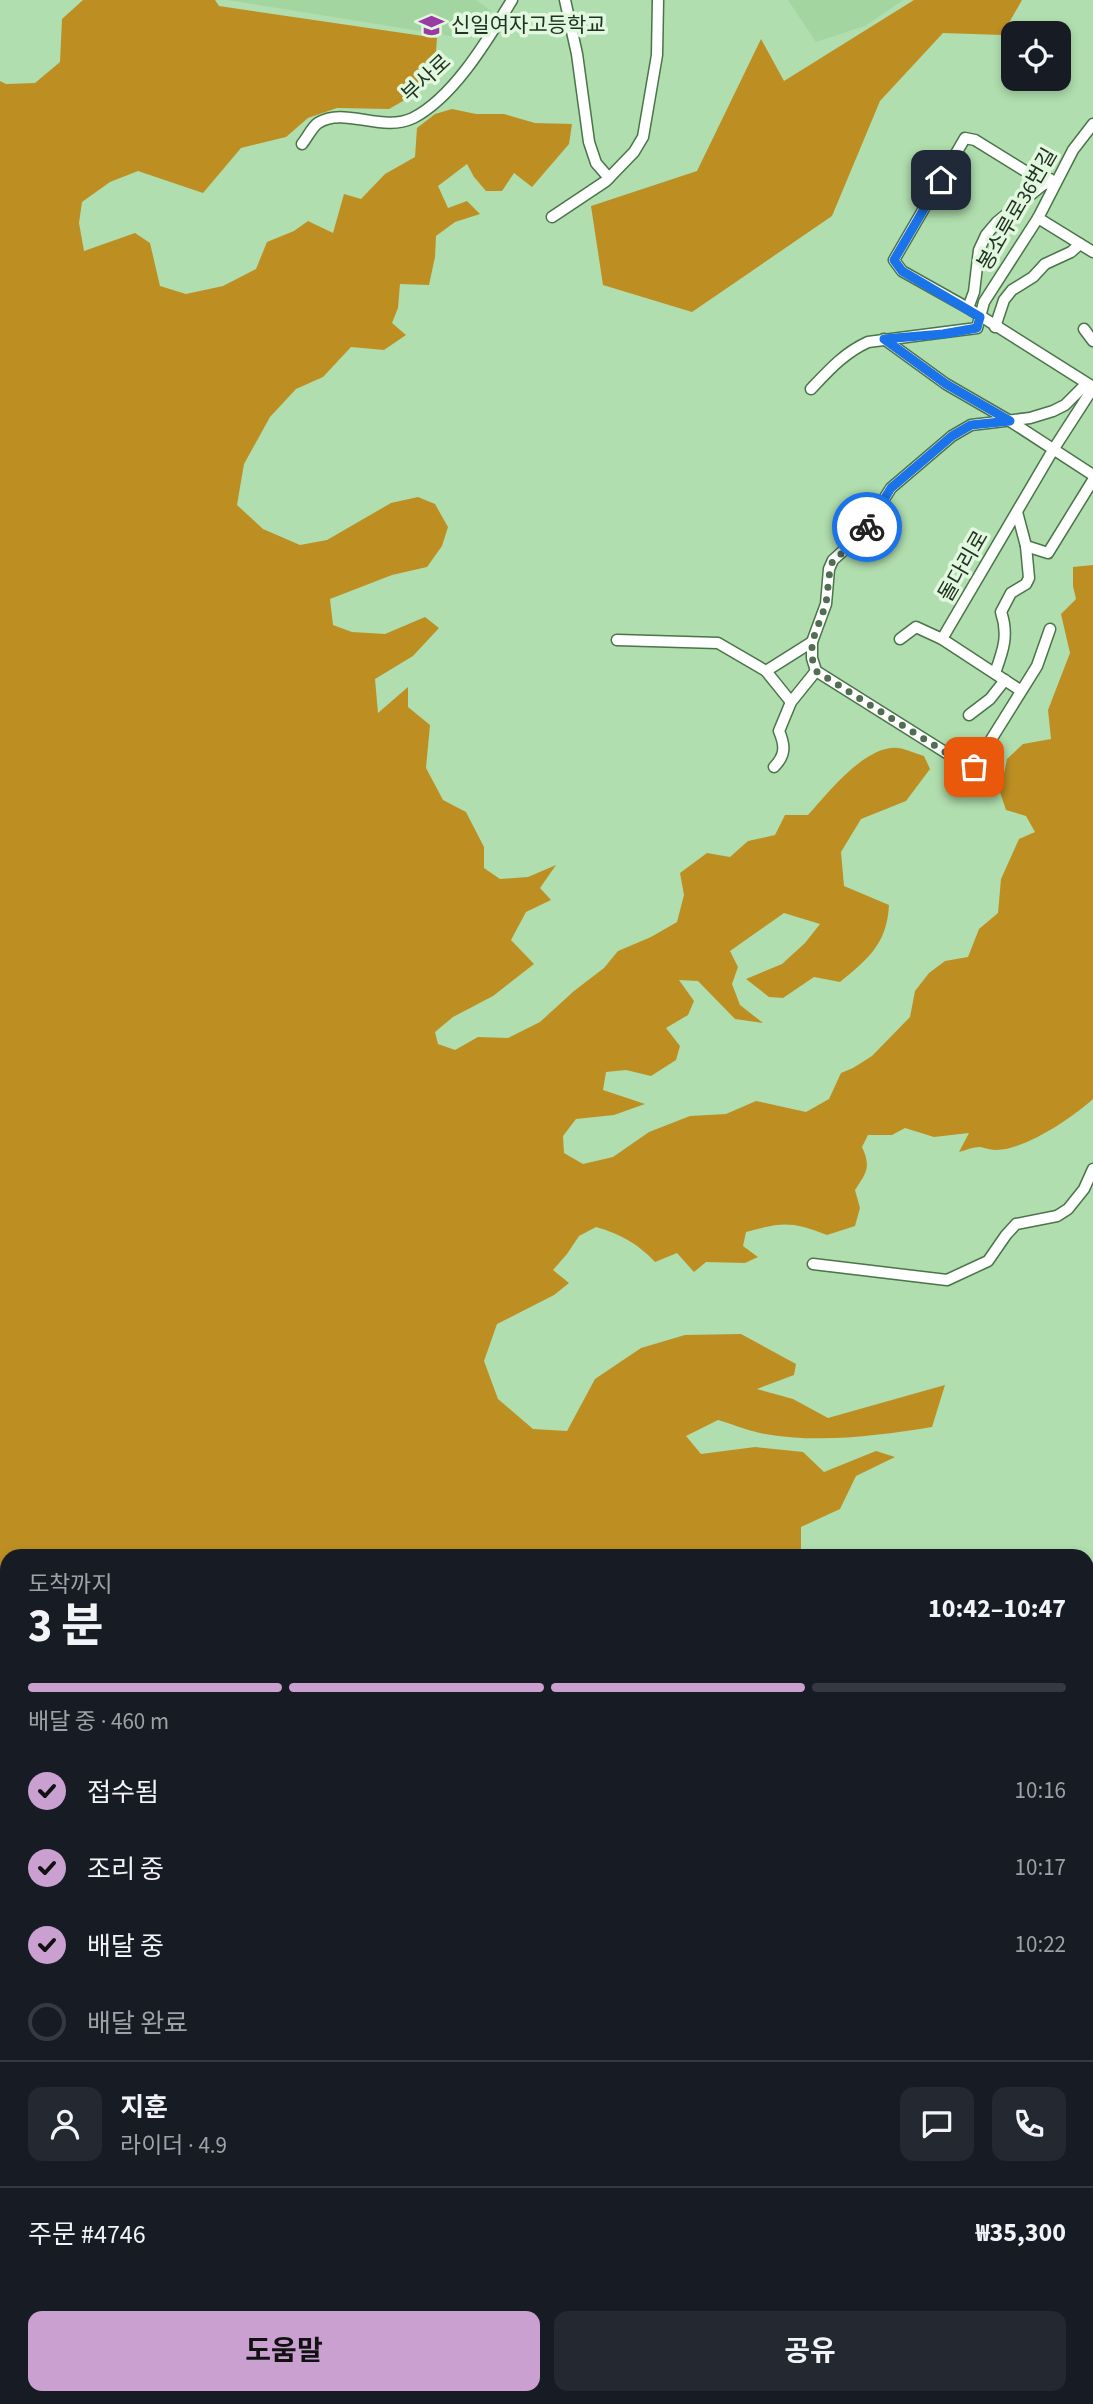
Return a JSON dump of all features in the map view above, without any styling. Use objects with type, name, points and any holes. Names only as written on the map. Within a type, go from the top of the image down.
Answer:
[{"type":"street","name":"부사로","points":[[302,144],[318,123],[338,116],[387,124],[411,119],[433,104],[461,75],[512,0]]},
{"type":"street","points":[[565,0],[577,54],[589,142],[596,163],[609,178]]},
{"type":"street","points":[[552,217],[578,202],[609,178],[634,152],[643,137],[657,55],[658,0]]},
{"type":"street","name":"봉소루로36번길","points":[[980,317],[984,302],[1038,218],[1065,165],[1093,124]]},
{"type":"street","name":"봉소루로36번길","points":[[965,138],[975,140],[1046,184],[997,222],[986,235],[978,250],[976,279],[968,308],[902,271],[894,260],[965,138]]},
{"type":"street","points":[[1046,184],[1065,165]]},
{"type":"street","points":[[1038,218],[1093,252]]},
{"type":"street","points":[[995,327],[1004,300],[1012,290],[1033,277],[1045,264],[1071,252],[1080,244]]},
{"type":"street","points":[[968,308],[1092,388]]},
{"type":"street","points":[[811,389],[834,364],[853,349],[868,342],[977,328],[980,317]]},
{"type":"street","points":[[1083,329],[1093,341]]},
{"type":"street","points":[[884,339],[946,384],[1010,421],[1093,477],[1048,553],[1026,546]]},
{"type":"street","points":[[1050,629],[1037,666],[974,767],[964,764],[816,671],[812,658],[812,642],[826,604],[833,560],[854,544],[891,488],[952,436],[971,425],[1030,418],[1053,411],[1065,405],[1082,388],[1092,388]]},
{"type":"street","name":"돌다리로","points":[[942,639],[1092,388]]},
{"type":"street","name":"돌다리로","points":[[969,715],[990,699],[1000,676],[1005,639],[1006,627],[1001,612],[1011,593],[1026,584],[1029,578],[1026,546],[1017,512]]},
{"type":"street","points":[[900,639],[916,627],[942,639],[1020,690]]},
{"type":"street","points":[[617,640],[718,643],[766,671],[792,702]]},
{"type":"street","points":[[766,671],[812,642]]},
{"type":"street","points":[[774,767],[781,760],[785,745],[774,733],[792,702],[816,671]]},
{"type":"street","points":[[813,1265],[947,1280],[988,1261],[1016,1224],[1058,1216],[1068,1209],[1084,1189],[1093,1169]]},
{"type":"shaded area","points":[[83,0],[215,0],[219,6],[437,38],[435,66],[427,82],[410,97],[389,109],[337,108],[308,118],[286,137],[241,148],[203,193],[138,171],[110,182],[82,202],[79,223],[84,251],[135,233],[150,243],[160,286],[186,294],[223,286],[256,269],[267,242],[294,231],[308,221],[333,233],[344,194],[361,199],[385,174],[415,157],[417,128],[435,114],[452,109],[476,114],[504,114],[535,123],[572,124],[569,144],[532,187],[514,173],[502,191],[486,191],[467,164],[438,186],[448,208],[467,201],[480,214],[455,222],[436,236],[429,285],[400,284],[398,308],[392,323],[406,335],[384,350],[351,347],[323,377],[296,389],[270,417],[244,464],[237,505],[263,529],[300,545],[327,540],[391,503],[418,497],[435,504],[448,527],[442,546],[427,567],[392,575],[330,599],[333,625],[352,632],[385,634],[425,617],[439,628],[413,656],[375,679],[378,713],[408,687],[408,707],[430,725],[426,768],[443,800],[466,812],[484,847],[484,868],[500,879],[528,877],[556,865],[540,888],[551,900],[526,912],[511,940],[534,964],[493,996],[453,1017],[435,1032],[438,1044],[455,1050],[478,1037],[508,1038],[540,1022],[604,968],[618,951],[677,922],[684,895],[680,873],[707,853],[730,857],[748,841],[775,835],[785,815],[808,815],[848,772],[873,754],[898,748],[924,756],[930,769],[906,801],[861,819],[841,852],[844,886],[889,905],[880,940],[867,958],[840,982],[814,977],[783,998],[769,997],[746,979],[782,964],[805,943],[820,924],[784,913],[730,951],[738,967],[732,984],[740,1005],[763,1023],[735,1019],[698,981],[679,980],[694,1001],[688,1015],[666,1028],[680,1046],[676,1060],[651,1076],[626,1070],[606,1072],[603,1090],[645,1104],[614,1115],[576,1119],[563,1136],[564,1153],[583,1164],[613,1157],[649,1132],[690,1116],[726,1114],[756,1101],[806,1112],[829,1099],[841,1073],[872,1056],[910,1017],[915,991],[929,973],[945,961],[968,957],[979,929],[998,913],[1001,879],[1019,839],[1035,832],[1026,816],[1006,810],[1000,792],[1007,759],[1023,744],[1051,739],[1048,710],[1070,653],[1061,614],[1076,599],[1073,567],[1093,565],[1093,1099],[1073,1115],[1035,1138],[997,1150],[977,1147],[959,1152],[969,1133],[934,1137],[905,1128],[892,1135],[868,1135],[862,1147],[866,1169],[855,1190],[860,1208],[855,1226],[827,1235],[787,1224],[746,1232],[743,1246],[758,1257],[745,1263],[706,1262],[694,1272],[677,1253],[655,1262],[628,1240],[596,1227],[579,1236],[553,1270],[569,1283],[554,1295],[497,1324],[484,1361],[498,1399],[533,1429],[567,1431],[595,1379],[641,1348],[685,1335],[741,1334],[796,1364],[794,1375],[757,1389],[793,1399],[828,1418],[945,1385],[932,1427],[868,1436],[803,1438],[760,1433],[718,1420],[686,1436],[701,1454],[755,1447],[803,1452],[824,1472],[876,1451],[895,1457],[856,1476],[840,1509],[801,1527],[801,1549],[0,1549],[0,81],[6,84],[35,83],[60,62],[62,19]]},
{"type":"shaded area","name":"신일여자고등학교","points":[[228,0],[476,0],[491,11],[470,39]]},
{"type":"shaded area","points":[[788,0],[903,0],[865,26],[816,42]]},
{"type":"shaded area","points":[[914,0],[1022,0],[1010,21],[1001,21],[1001,35],[943,33],[880,101],[832,216],[692,312],[603,285],[591,206],[697,171],[761,39],[784,81]]},
{"type":"way so far","points":[[867,527],[854,544],[833,560],[826,604],[812,642],[812,658],[816,671],[964,764],[974,767]]},
{"type":"place","name":"신일여자고등학교","points":[[431,25]]},
{"type":"route","points":[[867,527],[891,488],[952,436],[971,425],[1010,421],[946,384],[884,339],[977,328],[980,317],[902,271],[894,260],[941,180]]}]
